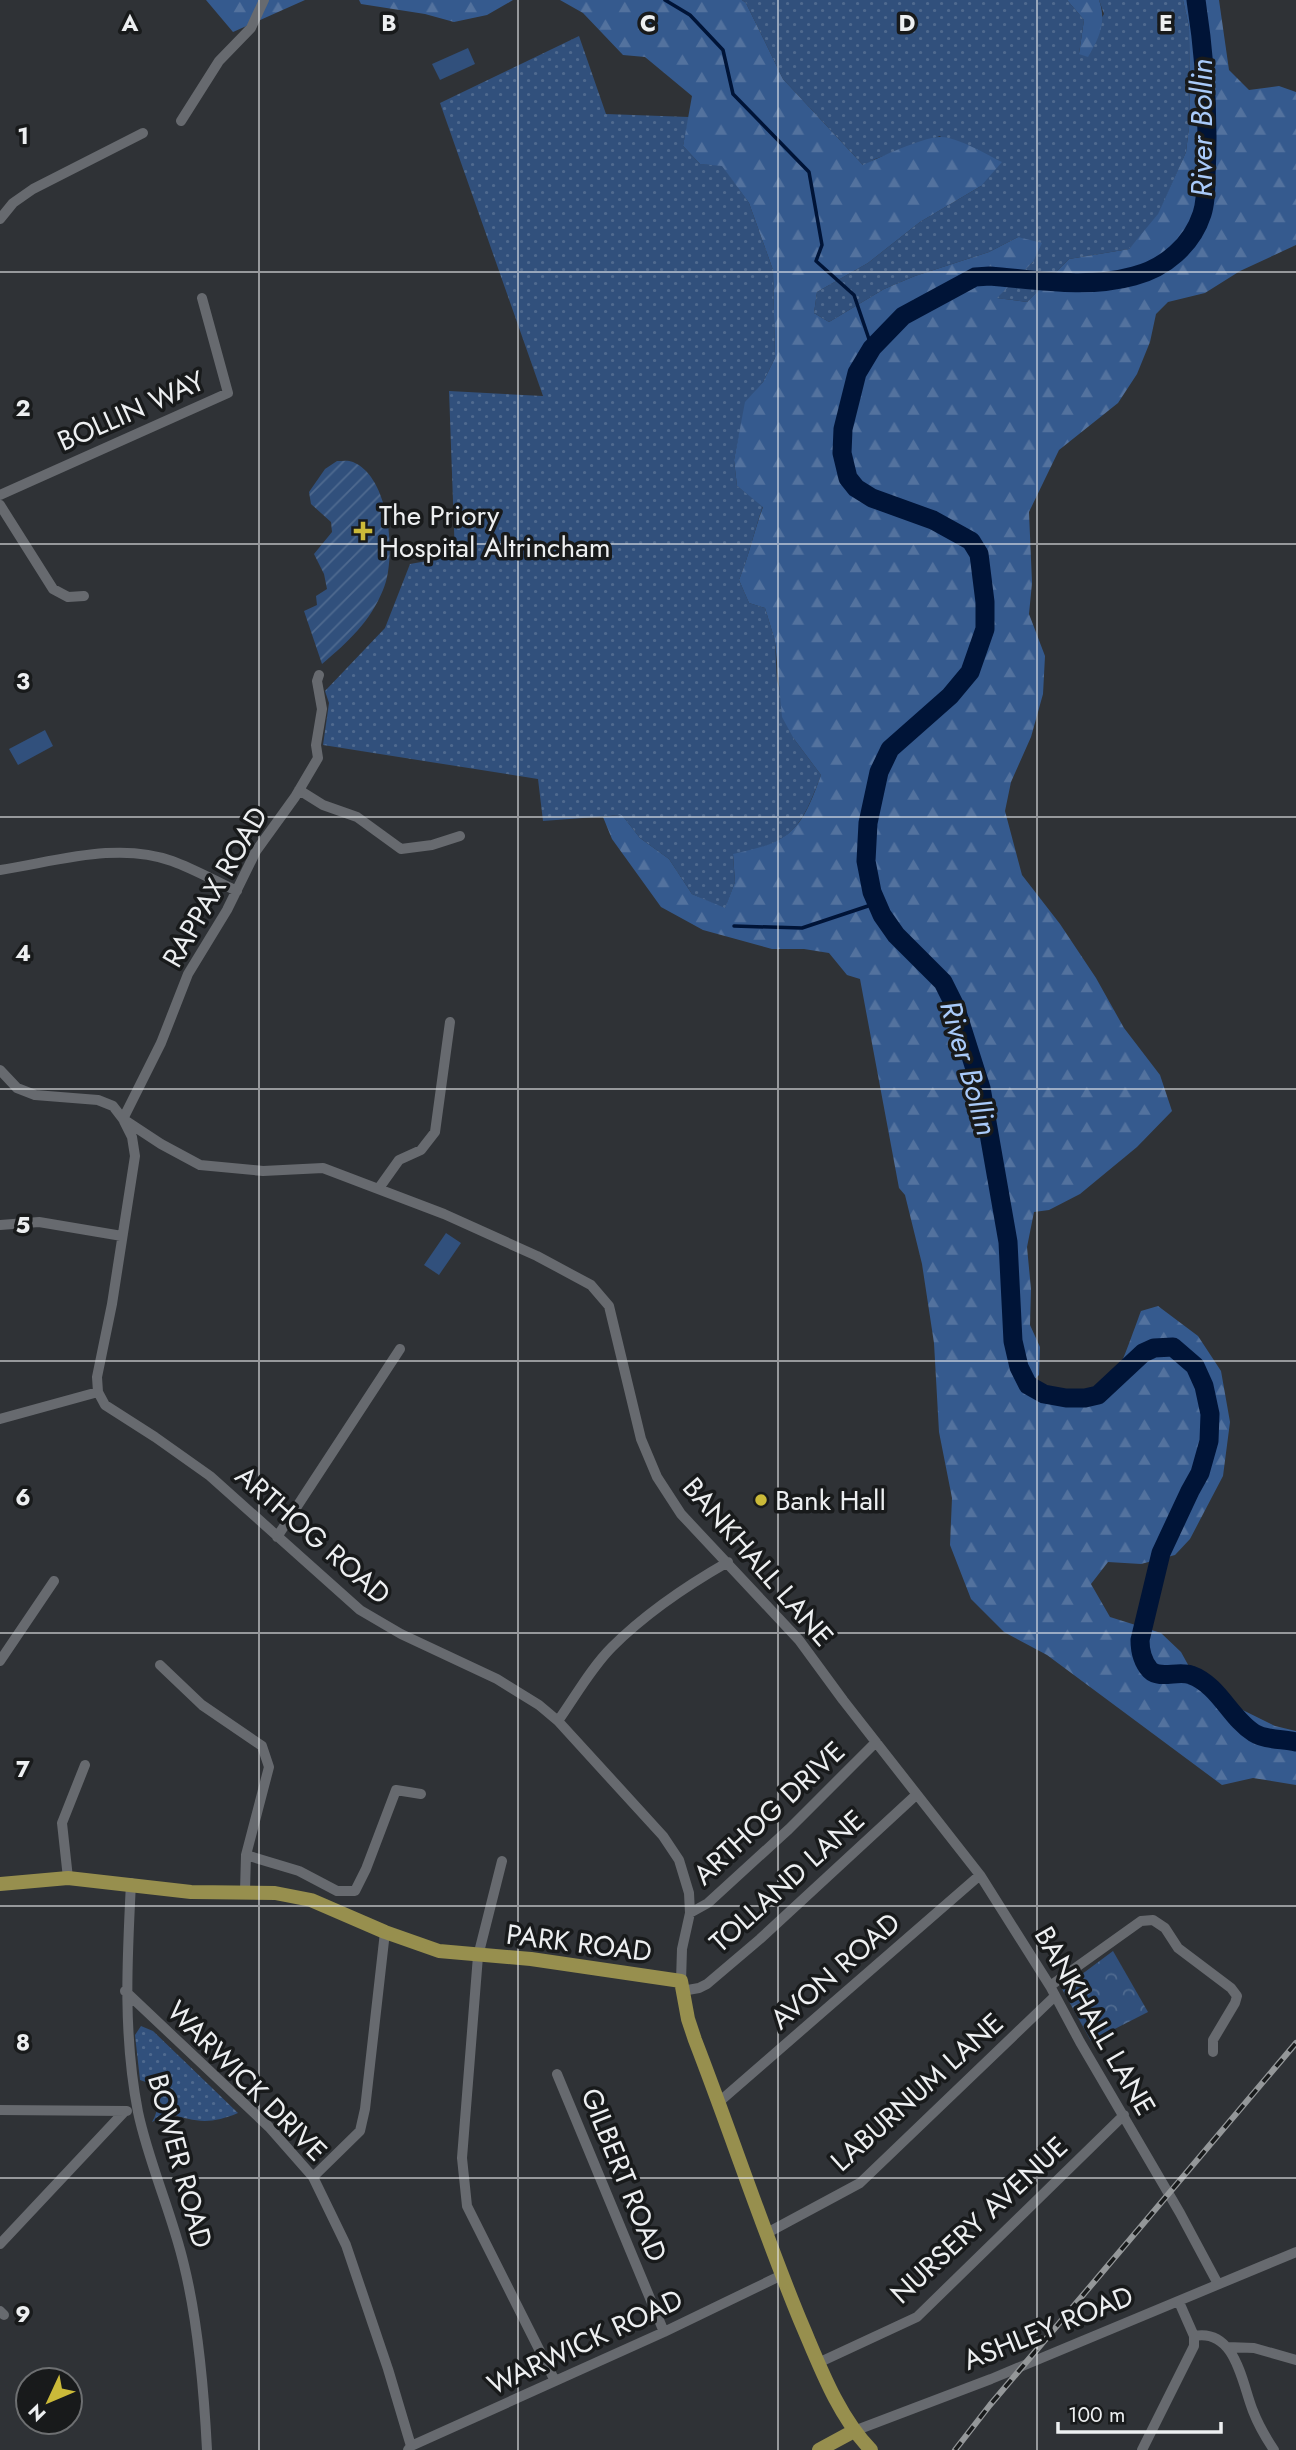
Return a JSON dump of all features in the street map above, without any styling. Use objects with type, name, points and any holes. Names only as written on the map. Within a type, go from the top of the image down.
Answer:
[{"type":"main road","name":"PARK ROAD","points":[[0,1884],[68,1878],[131,1883],[191,1892],[275,1893],[312,1900],[386,1932],[439,1951],[531,1959],[682,1986],[688,2019],[782,2275],[818,2363],[855,2431],[871,2450]]},
{"type":"main road","name":"ASHLEY ROAD","points":[[820,2450],[855,2431]]},
{"type":"street","points":[[181,121],[219,61],[251,28],[264,0]]},
{"type":"street","points":[[0,219],[13,203],[33,189],[143,132]]},
{"type":"street","name":"BOLLIN WAY","points":[[0,495],[228,393],[202,298]]},
{"type":"street","points":[[0,505],[46,580],[62,595],[84,596]]},
{"type":"street","name":"RAPPAX ROAD","points":[[123,1119],[161,1043],[188,974],[237,891],[256,851],[318,758],[316,744],[322,709],[317,681],[320,675]]},
{"type":"street","points":[[299,790],[323,805],[357,817],[401,849],[432,845],[460,836]]},
{"type":"street","points":[[0,870],[92,855],[141,853],[171,860],[237,891]]},
{"type":"street","points":[[379,1188],[399,1160],[421,1150],[435,1132],[450,1022]]},
{"type":"street","name":"BANKHALL LANE","points":[[0,1070],[17,1088],[35,1095],[98,1100],[113,1106],[123,1119],[200,1166],[263,1171],[323,1168],[481,1230],[591,1285],[609,1306],[641,1439],[657,1477],[681,1514],[799,1640],[980,1875],[1053,1991],[1180,2213],[1217,2284]]},
{"type":"street","points":[[0,1419],[98,1392],[97,1377],[135,1156],[132,1137],[123,1119]]},
{"type":"street","points":[[0,1225],[39,1222],[122,1236]]},
{"type":"street","points":[[277,1537],[400,1349]]},
{"type":"street","name":"ARTHOG ROAD","points":[[98,1392],[105,1405],[210,1476],[338,1592],[378,1622],[497,1679],[539,1705],[558,1721],[672,1848],[685,1874],[690,1913],[682,1950],[682,1986]]},
{"type":"street","points":[[558,1721],[610,1649],[655,1609],[728,1562]]},
{"type":"street","points":[[0,1661],[54,1581]]},
{"type":"street","points":[[160,1665],[202,1704],[262,1746],[269,1767],[246,1855],[245,1891]]},
{"type":"street","name":"ARTHOG DRIVE","points":[[690,1913],[708,1903],[789,1829],[877,1742]]},
{"type":"street","points":[[68,1878],[62,1823],[85,1765]]},
{"type":"street","points":[[246,1855],[299,1871],[337,1891],[355,1891],[396,1790],[421,1794]]},
{"type":"street","name":"TOLLAND LANE","points":[[682,1986],[699,1988],[707,1984],[760,1939],[916,1795]]},
{"type":"street","points":[[502,1861],[478,1956],[462,2158],[467,2206],[555,2381]]},
{"type":"street","name":"AVON ROAD","points":[[719,2102],[980,1875]]},
{"type":"street","name":"BOWER ROAD","points":[[131,1883],[125,1991],[127,2043],[138,2111],[150,2162],[184,2264],[195,2326],[207,2450]]},
{"type":"street","name":"LABURNUM LANE","points":[[766,2233],[860,2183],[1053,1991],[1141,1921],[1153,1920],[1165,1928],[1178,1948],[1231,1988],[1237,1996],[1236,2003],[1213,2040],[1213,2052]]},
{"type":"street","points":[[313,2177],[360,2131],[365,2109],[386,1932]]},
{"type":"street","name":"WARWICK DRIVE","points":[[125,1991],[270,2127],[313,2177],[346,2245],[388,2369],[410,2448]]},
{"type":"street","name":"GILBERT ROAD","points":[[557,2074],[664,2332]]},
{"type":"street","points":[[0,2110],[138,2111]]},
{"type":"street","points":[[0,2244],[125,2111]]},
{"type":"street","name":"NURSERY AVENUE","points":[[818,2363],[917,2317],[1124,2115]]},
{"type":"street","name":"ASHLEY ROAD","points":[[855,2431],[991,2379],[1296,2252]]},
{"type":"street","name":"WARWICK ROAD","points":[[410,2448],[782,2275]]},
{"type":"street","points":[[1142,2450],[1189,2359],[1194,2336],[1179,2302]]},
{"type":"street","points":[[1194,2336],[1215,2339],[1227,2347],[1243,2374],[1253,2411],[1274,2450]]},
{"type":"street","points":[[1227,2347],[1254,2348],[1296,2360]]},
{"type":"green space","points":[[206,0],[305,0],[233,32]]},
{"type":"green space","points":[[359,0],[513,0],[487,15],[454,22],[425,14],[361,4]]},
{"type":"green space","points":[[560,0],[742,0],[746,3],[783,79],[863,165],[934,137],[964,143],[1002,162],[981,186],[920,222],[868,263],[817,292],[814,313],[829,322],[884,289],[989,252],[1018,237],[1042,243],[1033,262],[997,298],[1027,302],[1069,259],[1129,249],[1158,214],[1186,152],[1190,119],[1189,27],[1183,0],[1219,0],[1229,70],[1249,90],[1279,86],[1296,92],[1296,245],[1240,271],[1205,293],[1168,302],[1156,314],[1150,342],[1137,374],[1118,403],[1059,450],[1029,512],[1032,583],[1029,614],[1045,656],[1043,694],[1031,737],[1011,782],[1005,811],[1022,875],[1060,924],[1096,978],[1124,1028],[1160,1075],[1172,1111],[1137,1147],[1080,1194],[1049,1210],[1034,1212],[1027,1247],[1031,1289],[1030,1325],[1040,1347],[1039,1375],[1028,1385],[1048,1393],[1071,1397],[1094,1395],[1103,1390],[1111,1383],[1119,1368],[1141,1311],[1158,1306],[1198,1336],[1221,1371],[1230,1422],[1223,1476],[1190,1539],[1175,1555],[1141,1564],[1108,1562],[1091,1584],[1110,1617],[1161,1633],[1181,1652],[1202,1690],[1275,1726],[1296,1731],[1296,1785],[1253,1778],[1222,1785],[1047,1655],[1004,1632],[971,1599],[950,1545],[952,1498],[939,1432],[934,1343],[922,1264],[905,1195],[899,1188],[860,979],[847,975],[829,953],[804,949],[772,949],[703,930],[661,907],[612,839],[603,817],[622,815],[640,838],[669,859],[692,894],[725,908],[735,882],[733,854],[768,844],[791,831],[807,809],[821,775],[794,739],[782,717],[775,641],[765,608],[749,603],[739,580],[763,507],[737,486],[734,460],[745,402],[763,382],[775,358],[773,270],[749,203],[722,166],[700,164],[683,146],[692,96],[645,57],[623,55],[583,13]]},
{"type":"green space","points":[[742,0],[1067,0],[1084,20],[1079,54],[1104,14],[1099,0],[1183,0],[1189,27],[1190,119],[1186,152],[1156,220],[1129,249],[1069,259],[1027,302],[996,298],[1033,262],[1018,237],[989,252],[884,289],[829,322],[814,313],[817,292],[868,263],[920,222],[981,186],[940,136],[875,159],[864,166],[783,79],[746,3]]},
{"type":"green space","points":[[1067,0],[1099,0],[1101,30],[1088,57],[1079,54],[1084,20]]},
{"type":"green space","points":[[579,36],[606,114],[689,117],[683,146],[700,164],[722,165],[749,203],[773,270],[775,358],[763,382],[746,402],[734,460],[737,486],[763,506],[739,580],[749,603],[765,608],[775,641],[777,681],[794,739],[821,775],[807,809],[791,831],[769,845],[733,855],[735,882],[725,909],[692,894],[669,859],[640,838],[622,815],[543,821],[538,779],[323,745],[329,703],[325,691],[385,628],[410,564],[455,556],[449,391],[543,396],[440,103]]},
{"type":"green space","points":[[468,48],[475,64],[440,80],[432,64]]},
{"type":"green space","points":[[337,461],[353,462],[365,470],[375,484],[387,520],[389,559],[383,590],[372,612],[349,639],[322,664],[304,611],[317,605],[316,596],[327,589],[324,574],[314,554],[332,532],[331,522],[311,504],[309,492],[325,469]]},
{"type":"green space","points":[[45,730],[53,746],[18,765],[9,749]]},
{"type":"green space","points":[[446,1233],[461,1243],[439,1275],[424,1265]]},
{"type":"green space","points":[[1113,1951],[1148,2012],[1091,2041],[1062,1989]]},
{"type":"green space","points":[[141,2026],[153,2031],[238,2113],[204,2121],[169,2113],[152,2122],[158,2103],[152,2087],[140,2080],[135,2035]]},
{"type":"waterway","points":[[665,0],[690,15],[723,50],[733,94],[809,172],[822,245],[816,261],[854,295],[872,348]]},
{"type":"waterway","name":"River Bollin","points":[[1196,0],[1206,88],[1207,132],[1204,205],[1192,236],[1167,261],[1134,276],[1080,283],[975,277],[903,316],[872,348],[857,373],[843,429],[842,453],[848,478],[856,488],[872,498],[933,520],[971,541],[979,554],[985,602],[985,629],[970,672],[950,696],[890,749],[879,772],[868,823],[866,861],[872,892],[882,915],[896,935],[943,982],[955,1006],[981,1088],[1008,1242],[1013,1341],[1019,1367],[1028,1385],[1044,1394],[1085,1398],[1098,1395],[1143,1353],[1154,1348],[1173,1347],[1195,1366],[1204,1386],[1210,1414],[1209,1441],[1200,1473],[1161,1553],[1140,1640],[1142,1656],[1147,1667],[1154,1673],[1186,1674],[1201,1680],[1254,1733],[1296,1742]]},
{"type":"waterway","points":[[734,926],[802,928],[877,903]]},
{"type":"railway","points":[[955,2450],[1296,2043]]},
{"type":"place","name":"The Priory Hospital Altrincham","points":[[363,531]]},
{"type":"place","name":"Bank Hall","points":[[761,1500]]}]
